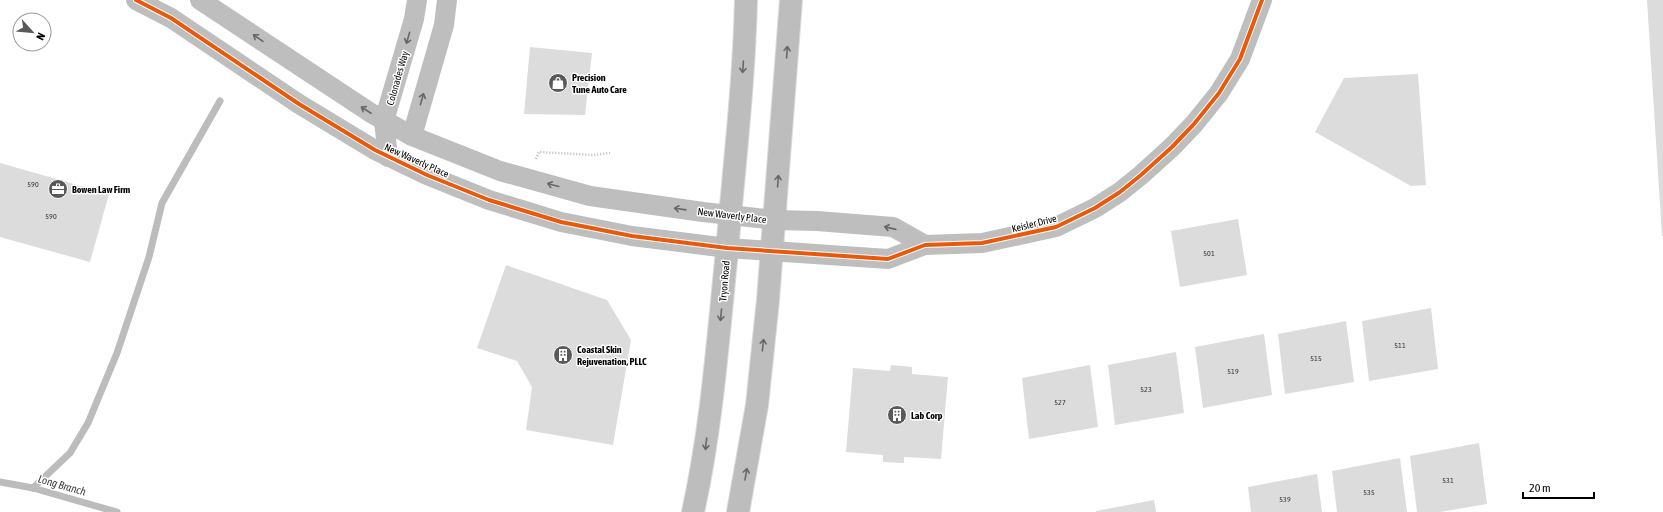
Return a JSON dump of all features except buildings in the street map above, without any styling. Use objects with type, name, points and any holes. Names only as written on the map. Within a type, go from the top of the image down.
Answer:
[{"type":"main road","name":"Tryon Road","points":[[693,512],[702,473],[717,356],[744,66],[746,0]]},
{"type":"main road","points":[[738,512],[757,405],[768,300],[791,0]]},
{"type":"street","name":"New Waverly Place","points":[[136,0],[171,18],[299,104],[388,157],[427,175],[489,200],[561,222],[632,236],[727,248]]},
{"type":"street","name":"New Waverly Place","points":[[200,0],[384,121],[412,136],[500,171],[590,196],[730,216],[775,220]]},
{"type":"street","name":"Colonades Way","points":[[388,157],[384,121],[414,19],[417,0]]},
{"type":"street","points":[[412,136],[444,25],[447,0]]},
{"type":"street","name":"Keisler Drive","points":[[727,248],[888,259],[925,245],[982,243],[1056,227],[1095,208],[1120,192],[1141,176],[1194,124],[1219,93],[1240,60],[1262,0]]},
{"type":"street","name":"New Waverly Place","points":[[388,157],[412,136]]},
{"type":"street","name":"Keisler Drive","points":[[775,220],[817,221],[892,228],[925,245]]},
{"type":"path","points":[[534,165],[539,152],[593,155],[610,153]]},
{"type":"waterway","points":[[33,488],[70,453],[88,423],[117,353],[149,257],[162,203],[220,101]]},
{"type":"waterway","name":"Long Branch","points":[[0,482],[33,488],[117,512]]},
{"type":"cycle path","points":[[136,0],[171,18],[299,104],[375,150],[427,175],[489,200],[561,222],[632,236],[727,248],[888,259],[925,245],[982,243],[1056,227],[1095,208],[1120,192],[1172,147],[1194,124],[1219,93],[1240,59],[1262,0]]},
{"type":"place","name":"Precision Tune Auto Care","points":[[558,83]]},
{"type":"place","name":"Bowen Law Firm","points":[[58,189]]},
{"type":"place","name":"Coastal Skin Rejuvenation, PLLC","points":[[563,355]]},
{"type":"place","name":"Lab Corp","points":[[897,415]]}]
